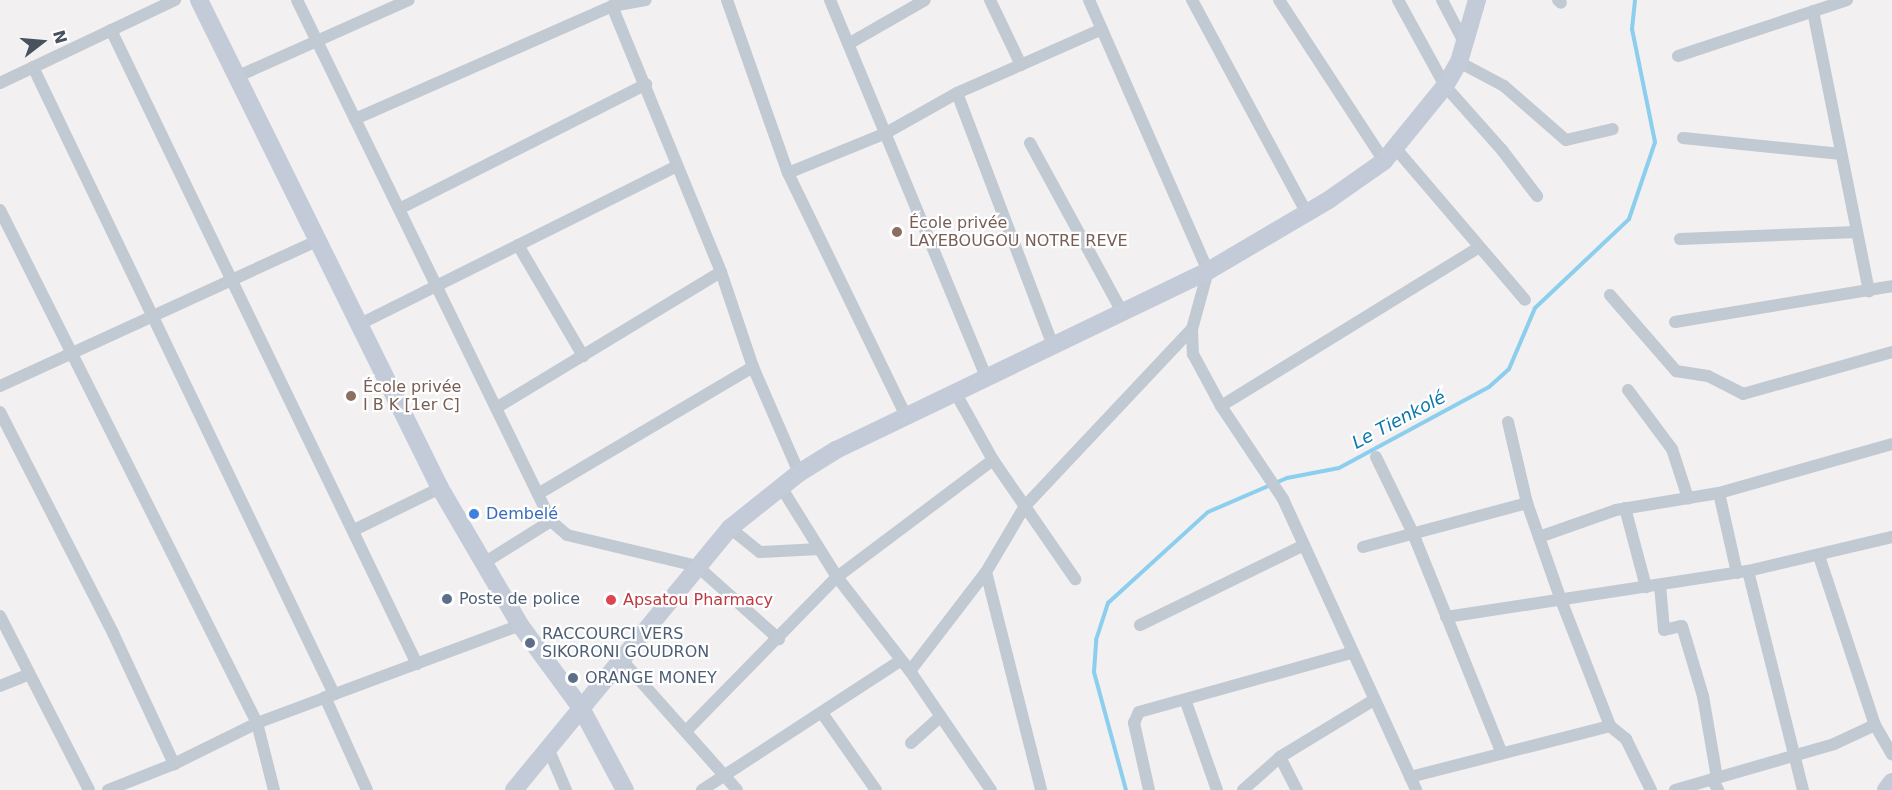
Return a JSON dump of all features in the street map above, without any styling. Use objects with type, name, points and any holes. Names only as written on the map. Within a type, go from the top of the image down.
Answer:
[{"type":"main road","points":[[199,0],[316,241],[360,324],[440,488],[482,564],[520,625],[581,708],[625,790]]},
{"type":"main road","points":[[514,790],[620,658],[730,528],[799,473],[1052,343],[1208,271],[1306,212],[1390,155],[1445,86],[1459,62],[1477,0]]},
{"type":"main road","points":[[1886,790],[1892,782]]},
{"type":"street","points":[[0,83],[175,0]]},
{"type":"street","points":[[297,0],[551,521],[567,535],[697,566],[779,639]]},
{"type":"street","points":[[236,77],[316,39],[409,0]]},
{"type":"street","points":[[355,119],[612,6],[645,0]]},
{"type":"street","points":[[727,0],[788,173],[906,416]]},
{"type":"street","points":[[830,0],[850,43],[986,376]]},
{"type":"street","points":[[850,43],[925,0]]},
{"type":"street","points":[[990,0],[1021,65]]},
{"type":"street","points":[[1089,0],[1208,271],[1192,329],[1193,354],[1221,406],[1283,499],[1350,653],[1416,790]]},
{"type":"street","points":[[1192,0],[1306,212]]},
{"type":"street","points":[[1279,0],[1390,155],[1525,300]]},
{"type":"street","points":[[1398,0],[1445,86],[1502,150],[1537,196]]},
{"type":"street","points":[[1442,0],[1465,44]]},
{"type":"street","points":[[1678,56],[1847,0]]},
{"type":"street","points":[[612,6],[646,84],[721,272],[753,367],[799,473]]},
{"type":"street","points":[[1813,11],[1869,291]]},
{"type":"street","points":[[788,173],[886,133],[957,93],[1102,29]]},
{"type":"street","points":[[111,30],[417,664]]},
{"type":"street","points":[[1459,62],[1504,86],[1566,140],[1613,129]]},
{"type":"street","points":[[33,67],[329,696],[367,790]]},
{"type":"street","points":[[399,209],[646,84]]},
{"type":"street","points":[[957,93],[1052,343]]},
{"type":"street","points":[[1683,138],[1841,153]]},
{"type":"street","points":[[1030,142],[1121,310]]},
{"type":"street","points":[[360,324],[436,284],[677,166]]},
{"type":"street","points":[[0,210],[257,723],[274,790]]},
{"type":"street","points":[[1680,239],[1857,231]]},
{"type":"street","points":[[0,386],[316,241]]},
{"type":"street","points":[[518,245],[583,356]]},
{"type":"street","points":[[1221,406],[1478,248]]},
{"type":"street","points":[[496,408],[721,272]]},
{"type":"street","points":[[1675,322],[1892,286]]},
{"type":"street","points":[[1610,295],[1676,371],[1708,375],[1743,394],[1892,352]]},
{"type":"street","points":[[910,671],[986,572],[1025,506],[1192,329]]},
{"type":"street","points":[[538,494],[753,367]]},
{"type":"street","points":[[1628,390],[1672,449],[1688,498]]},
{"type":"street","points":[[955,392],[993,460],[1076,579]]},
{"type":"street","points":[[0,412],[112,633],[174,764]]},
{"type":"street","points":[[1508,422],[1527,502],[1561,600],[1610,726],[1626,739],[1650,790]]},
{"type":"street","points":[[1539,537],[1625,508],[1719,493],[1892,444]]},
{"type":"street","points":[[1376,458],[1412,531],[1502,754]]},
{"type":"street","points":[[686,731],[779,639],[837,577],[993,460]]},
{"type":"street","points":[[781,487],[837,577],[900,662],[910,671],[992,790]]},
{"type":"street","points":[[354,530],[440,488]]},
{"type":"street","points":[[1719,493],[1803,790]]},
{"type":"street","points":[[1363,547],[1412,531],[1527,502]]},
{"type":"street","points":[[1625,508],[1646,587]]},
{"type":"street","points":[[482,564],[551,521]]},
{"type":"street","points":[[730,528],[760,552],[819,549]]},
{"type":"street","points":[[1446,617],[1743,572],[1892,537]]},
{"type":"street","points":[[1140,625],[1302,546]]},
{"type":"street","points":[[1819,555],[1875,725],[1892,754]]},
{"type":"street","points":[[986,572],[1041,790]]},
{"type":"street","points":[[1660,585],[1664,630],[1682,627],[1703,696],[1716,782]]},
{"type":"street","points":[[0,616],[89,790]]},
{"type":"street","points":[[108,790],[174,764],[257,723],[520,625]]},
{"type":"street","points":[[1149,790],[1135,716],[1138,712],[1186,702],[1350,653]]},
{"type":"street","points":[[620,658],[737,790]]},
{"type":"street","points":[[702,790],[723,774],[900,662]]},
{"type":"street","points":[[0,686],[29,674]]},
{"type":"street","points":[[1243,790],[1280,757],[1372,701]]},
{"type":"street","points":[[1186,702],[1217,790]]},
{"type":"street","points":[[822,713],[876,790]]},
{"type":"street","points":[[911,742],[941,716]]},
{"type":"street","points":[[1675,790],[1716,782],[1834,744],[1875,725]]},
{"type":"street","points":[[1410,777],[1610,726]]},
{"type":"street","points":[[548,748],[566,790]]},
{"type":"street","points":[[1280,757],[1297,790]]},
{"type":"waterway","name":"Le Tienkolé","points":[[1126,790],[1094,672],[1096,640],[1108,603],[1208,512],[1287,478],[1339,468],[1489,387],[1509,369],[1535,308],[1629,219],[1655,142],[1632,29],[1635,0]]},
{"type":"place","name":"École privée LAYEBOUGOU NOTRE REVE","points":[[897,232]]},
{"type":"place","name":"École privée I B K [1er C]","points":[[351,396]]},
{"type":"place","name":"Dembelé","points":[[474,514]]},
{"type":"place","name":"Poste de police","points":[[447,599]]},
{"type":"place","name":"Apsatou Pharmacy","points":[[611,600]]},
{"type":"place","name":"RACCOURCI VERS SIKORONI GOUDRON","points":[[530,643]]},
{"type":"place","name":"ORANGE MONEY","points":[[573,678]]}]
